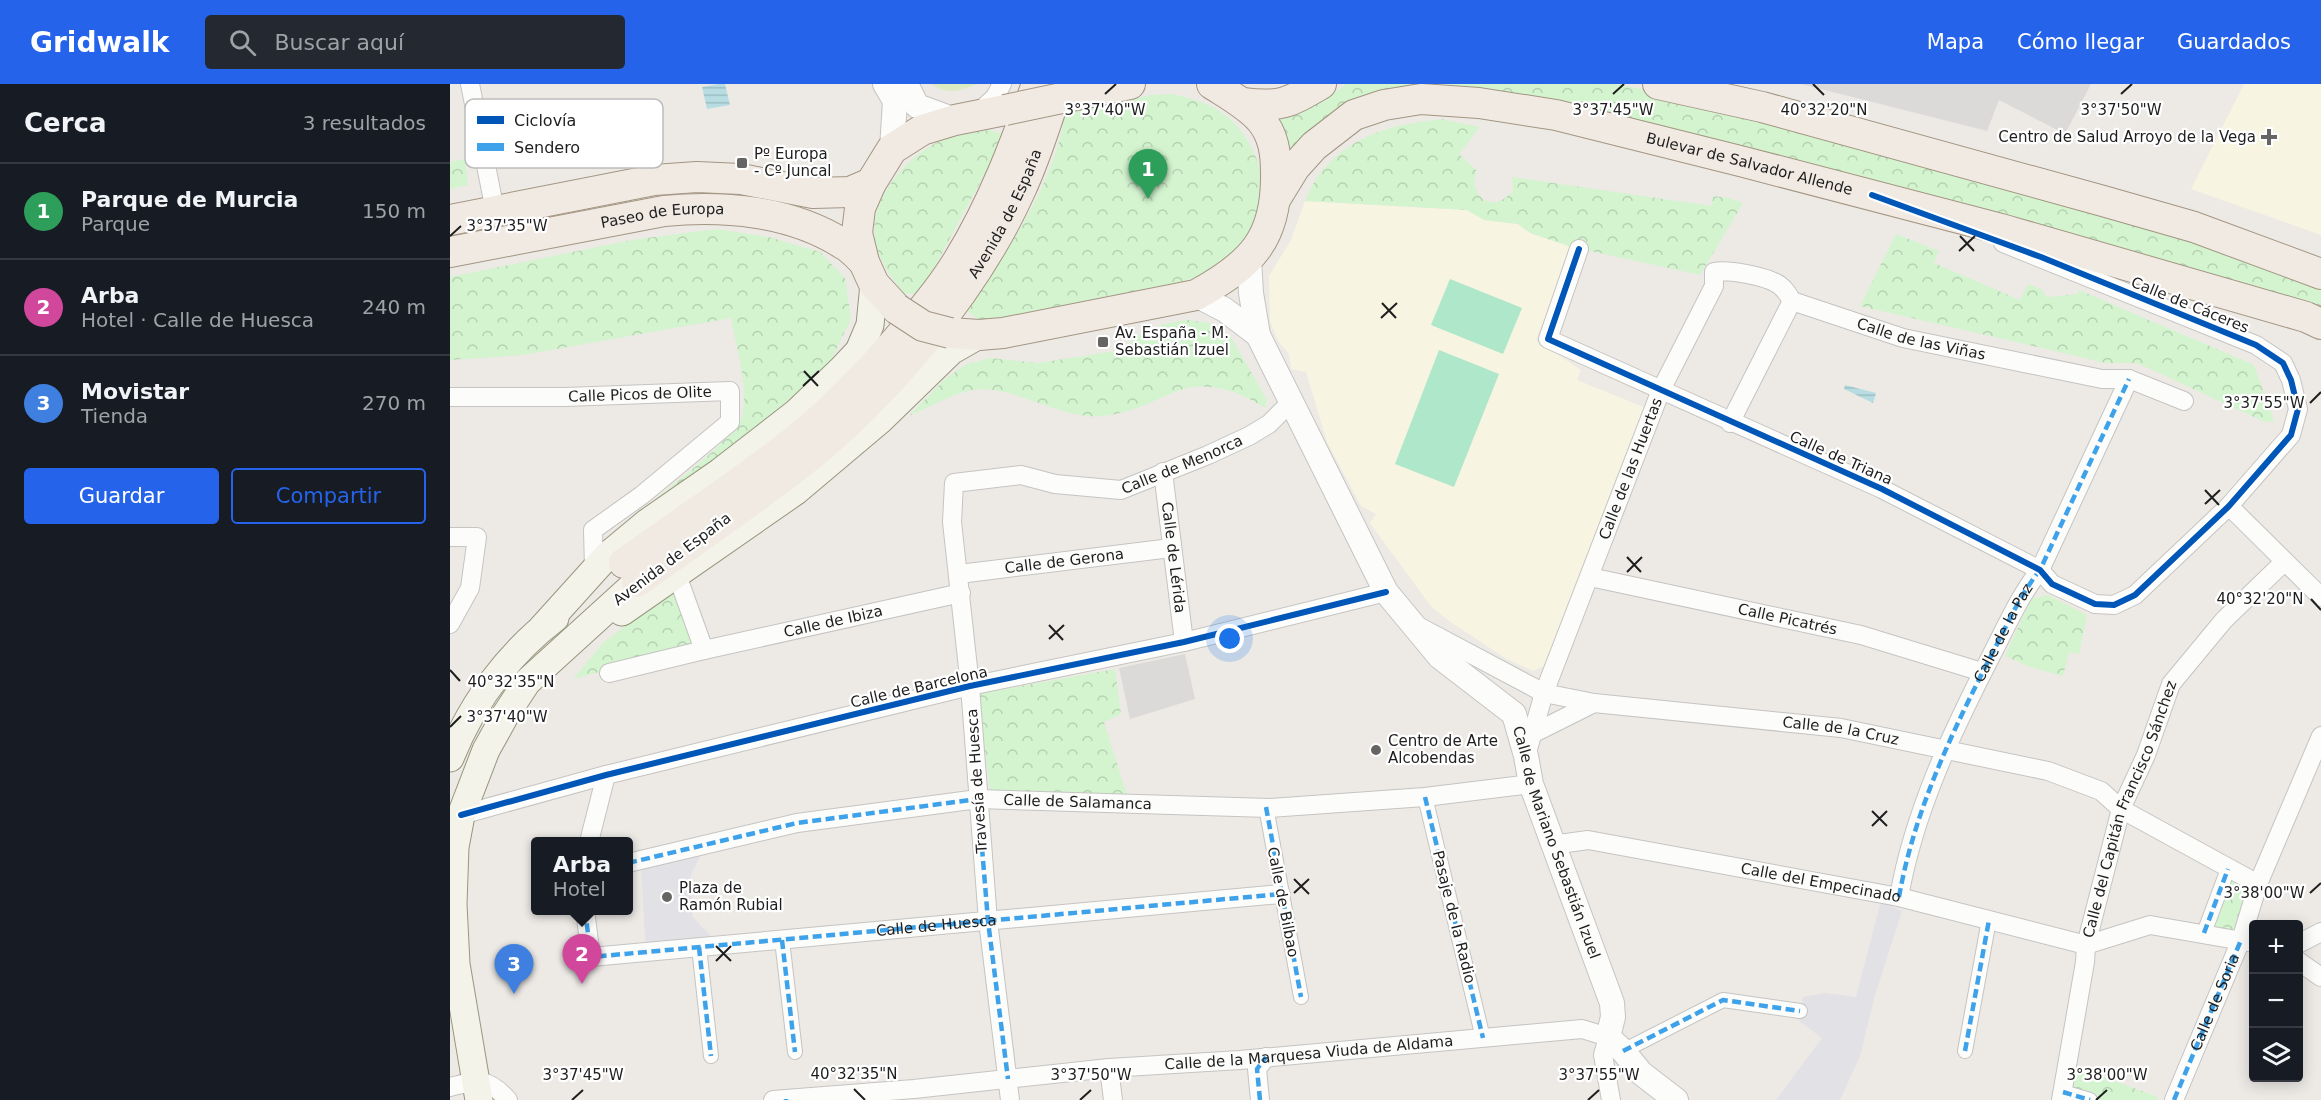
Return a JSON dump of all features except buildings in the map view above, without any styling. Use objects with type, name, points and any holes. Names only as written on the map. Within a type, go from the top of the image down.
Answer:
[{"type":"main road","name":"Avenida de España","points":[[477,1090],[456,964],[453,904],[455,847],[461,815],[478,767],[506,714],[527,682],[572,642],[630,573],[785,448],[866,376],[894,343],[935,294],[978,227],[1000,182],[1037,84]]},
{"type":"main road","points":[[542,628],[594,569],[648,522],[720,472],[796,413],[859,351],[870,325],[869,273],[857,233],[860,208],[871,183],[892,149],[922,130],[965,118],[1004,97],[1130,84]]},
{"type":"main road","points":[[572,642],[637,603],[796,491],[879,421],[951,351],[964,334],[1003,333],[1196,295],[1224,280],[1249,258],[1268,231],[1276,198],[1276,150],[1262,121],[1244,104],[1212,84]]},
{"type":"main road","points":[[1244,104],[1264,106],[1291,102],[1321,84]]},
{"type":"main road","points":[[1658,84],[1762,107],[2103,201],[2194,228],[2321,274]]},
{"type":"main road","name":"Avenida de España","points":[[450,758],[464,726],[481,697],[509,660],[542,628],[800,464],[849,422],[912,354],[958,298],[996,238],[1020,191],[1065,90]]},
{"type":"main road","name":"Bulevar de Salvador Allende","points":[[1276,198],[1295,167],[1314,146],[1354,115],[1384,105],[1421,99],[1479,103],[1556,115],[1872,195],[2001,229],[2306,317],[2321,324]]},
{"type":"main road","points":[[450,220],[654,180],[697,177],[741,179],[813,193],[850,192],[871,183]]},
{"type":"main road","name":"Paseo de Europa","points":[[450,252],[664,211],[698,207],[743,211],[803,223],[844,244],[897,309],[923,326],[964,334]]},
{"type":"street","points":[[470,84],[473,99]]},
{"type":"street","points":[[885,84],[895,101],[892,149]]},
{"type":"street","points":[[906,84],[917,106],[965,118]]},
{"type":"street","points":[[487,168],[495,211]]},
{"type":"street","name":"Calle de Cáceres","points":[[1872,195],[2051,261],[2256,345],[2283,363],[2291,381],[2298,409],[2291,435],[2229,506],[2135,595],[2114,605],[2095,604],[2052,584],[2040,570]]},
{"type":"street","name":"Calle de Triana","points":[[1579,249],[1548,339],[1730,423],[1882,489],[2040,570]]},
{"type":"street","name":"Calle de Mariano Sebastián Izuel","points":[[1249,258],[1251,293],[1258,334],[1290,403],[1386,592],[1440,657],[1514,714],[1529,745],[1531,784],[1612,1003],[1616,1044]]},
{"type":"street","name":"Calle de las Huertas","points":[[1529,745],[1544,693],[1661,390],[1714,286],[1714,272],[1726,269],[1776,283],[1787,292],[1792,301]]},
{"type":"street","name":"Calle de Mariano Sebastián Izuel","points":[[1196,295],[1225,310],[1258,334]]},
{"type":"street","points":[[1730,423],[1792,301]]},
{"type":"street","name":"Calle de las Viñas","points":[[1792,301],[1903,338],[2102,379],[2129,379],[2184,401]]},
{"type":"street","name":"Calle de la Paz","points":[[1899,897],[1904,869],[1930,786],[1982,672],[2026,588],[2040,570],[2129,379]]},
{"type":"street","name":"Calle Picos de Olite","points":[[450,397],[565,397],[730,391],[730,422],[642,495],[593,530],[594,569]]},
{"type":"street","name":"Calle de Menorca","points":[[954,483],[1021,475],[1055,484],[1121,490],[1249,436],[1269,424],[1290,403]]},
{"type":"street","name":"Calle de Lérida","points":[[1163,472],[1184,642]]},
{"type":"street","name":"Travesía de Huesca","points":[[954,483],[952,522],[970,686],[988,921],[1010,1100]]},
{"type":"street","points":[[2229,506],[2321,597]]},
{"type":"street","points":[[450,537],[477,537],[470,588],[450,624]]},
{"type":"street","name":"Calle de Gerona","points":[[959,574],[1171,548]]},
{"type":"street","name":"Calle del Capitán Francisco Sánchez","points":[[2062,1096],[2086,945],[2121,809],[2146,755],[2171,684],[2224,620],[2284,562]]},
{"type":"street","points":[[677,575],[704,650]]},
{"type":"street","name":"Calle Picatrés","points":[[1590,577],[1862,635],[1982,672]]},
{"type":"street","name":"Calle de Barcelona","points":[[461,815],[606,775],[970,686],[1184,642],[1386,592]]},
{"type":"street","name":"Calle de Ibiza","points":[[609,673],[961,593]]},
{"type":"street","name":"Calle de la Cruz","points":[[1411,622],[1544,693],[1594,703],[1840,728],[2048,771],[2101,791],[2121,809],[2258,884]]},
{"type":"street","points":[[1529,745],[1594,703]]},
{"type":"street","name":"Calle de Soria","points":[[2174,1100],[2247,941],[2258,884],[2321,736]]},
{"type":"street","points":[[590,837],[606,775]]},
{"type":"street","name":"Calle de Salamanca","points":[[633,862],[797,823],[978,799],[1266,807],[1425,797],[1531,784]]},
{"type":"street","name":"Pasaje de la Radio","points":[[1425,797],[1483,1038]]},
{"type":"street","name":"Calle de Bilbao","points":[[1266,807],[1301,997]]},
{"type":"street","name":"Calle del Empecinado","points":[[1552,845],[1588,840],[1899,897],[2086,945]]},
{"type":"street","points":[[2204,933],[2228,869]]},
{"type":"street","name":"Calle de Huesca","points":[[586,915],[591,957],[1281,894]]},
{"type":"street","points":[[1965,1051],[1989,921]]},
{"type":"street","points":[[2086,945],[2150,925],[2247,941]]},
{"type":"street","points":[[2303,941],[2321,932]]},
{"type":"street","points":[[782,940],[795,1052]]},
{"type":"street","points":[[699,947],[711,1056]]},
{"type":"street","points":[[2303,964],[2321,976]]},
{"type":"street","points":[[1611,1100],[1603,1055],[1616,1044],[1723,1000],[1800,1011]]},
{"type":"street","name":"Calle de la Marquesa Viuda de Aldama","points":[[782,1100],[911,1095],[1008,1079],[1109,1068],[1266,1057],[1582,1029],[1616,1044]]},
{"type":"street","points":[[1616,1044],[1641,1073],[1676,1100]]},
{"type":"street","points":[[1260,1100],[1257,1069],[1266,1057]]},
{"type":"street","points":[[1109,1068],[1113,1100]]},
{"type":"street","points":[[450,1088],[477,1090],[497,1088],[508,1100]]},
{"type":"street","points":[[2062,1096],[2090,1100]]},
{"type":"shaded area","points":[[1801,84],[2091,84],[2065,134],[1999,100],[1987,131]]},
{"type":"shaded area","name":"Centro de Salud Arroyo de la Vega","points":[[2244,84],[2321,84],[2321,235],[2191,189]]},
{"type":"shaded area","points":[[1305,201],[1467,210],[1484,220],[1518,224],[1530,233],[1572,247],[1536,340],[1581,370],[1577,380],[1646,408],[1544,666],[1533,671],[1505,658],[1449,621],[1430,605],[1370,523],[1376,514],[1361,506],[1327,442],[1306,372],[1291,369],[1289,354],[1278,341],[1270,321],[1269,276],[1291,240]]},
{"type":"shaded area","points":[[1185,654],[1195,699],[1130,719],[1119,668]]},
{"type":"shaded area","name":"Plaza de Ramón Rubial","points":[[706,845],[691,874],[692,916],[720,946],[651,952],[645,940],[641,860]]},
{"type":"shaded area","points":[[1881,901],[1902,911],[1875,995],[1860,1056],[1840,1100],[1776,1100],[1822,1038],[1799,1021],[1803,997],[1825,993],[1856,997]]},
{"type":"green space","points":[[932,84],[977,84],[949,91]]},
{"type":"green space","points":[[1346,84],[1618,84],[1713,105],[2070,201],[2321,283],[2321,317],[1453,93],[1286,155],[1271,122],[1303,112]]},
{"type":"green space","points":[[1172,94],[1199,101],[1222,113],[1240,130],[1255,155],[1260,170],[1260,202],[1250,233],[1230,258],[1209,273],[1167,285],[982,322],[967,311],[1013,241],[1040,191],[1060,140],[1065,113],[1151,95]]},
{"type":"green space","points":[[1441,119],[1480,127],[1459,154],[1477,171],[1475,187],[1477,192],[1490,202],[1501,201],[1513,192],[1512,177],[1712,206],[1713,196],[1743,203],[1700,275],[1572,247],[1530,233],[1518,224],[1484,220],[1467,210],[1305,201],[1321,172],[1347,148],[1375,133],[1391,128]]},
{"type":"green space","points":[[989,130],[1006,135],[992,174],[984,175],[920,294],[905,294],[883,263],[874,236],[875,220],[887,188],[910,162],[936,143],[955,136]]},
{"type":"green space","points":[[465,159],[468,185],[450,189],[450,162]]},
{"type":"green space","points":[[717,229],[769,237],[820,252],[845,278],[851,319],[832,358],[804,387],[651,512],[645,508],[716,449],[738,423],[743,413],[743,377],[731,318],[523,355],[450,360],[450,277],[631,240]]},
{"type":"green space","points":[[1896,234],[1939,251],[1934,263],[2020,300],[2028,284],[2041,289],[2047,297],[2077,294],[2079,290],[2254,365],[2274,421],[2265,422],[2137,363],[2106,363],[1860,306]]},
{"type":"green space","points":[[1450,279],[1522,308],[1503,354],[1431,325]]},
{"type":"green space","points":[[1188,320],[1209,323],[1231,337],[1267,400],[1265,408],[1233,392],[1198,387],[1175,392],[1121,413],[1086,416],[1000,391],[983,389],[961,393],[909,416],[945,379],[967,364],[990,358],[1038,363],[1122,350],[1128,343],[1152,329]]},
{"type":"green space","points":[[1439,350],[1499,374],[1454,487],[1395,464]]},
{"type":"green space","points":[[673,589],[693,647],[573,679],[603,643]]},
{"type":"green space","points":[[2048,595],[2087,615],[2079,654],[2069,652],[2063,676],[2030,667],[2005,656],[2031,599]]},
{"type":"green space","points":[[1115,669],[1121,714],[1104,722],[1127,795],[990,790],[978,694]]},
{"type":"green space","points":[[2227,871],[2254,885],[2239,935],[2205,931]]},
{"type":"green space","points":[[2077,1067],[2158,1097],[2157,1100],[2069,1100]]},
{"type":"water","points":[[725,84],[730,105],[707,109],[702,87]]},
{"type":"water","points":[[1845,385],[1876,393],[1873,403],[1844,389]]},
{"type":"marked path","points":[[1899,897],[1914,833],[1949,742],[2014,610],[2040,570],[2129,379]]},
{"type":"marked path","points":[[1425,797],[1483,1038]]},
{"type":"marked path","points":[[633,862],[797,823],[978,799],[988,921],[1008,1079]]},
{"type":"marked path","points":[[1266,807],[1301,997]]},
{"type":"marked path","points":[[2204,933],[2228,869]]},
{"type":"marked path","points":[[586,915],[591,957],[1281,894]]},
{"type":"marked path","points":[[1965,1051],[1989,920]]},
{"type":"marked path","points":[[782,940],[795,1052]]},
{"type":"marked path","points":[[2174,1100],[2241,940]]},
{"type":"marked path","points":[[699,947],[711,1056]]},
{"type":"marked path","points":[[1623,1051],[1723,1000],[1800,1011]]},
{"type":"marked path","points":[[1260,1100],[1257,1069],[1266,1057]]},
{"type":"marked path","points":[[2063,1092],[2090,1100]]},
{"type":"cycle path","points":[[1579,249],[1548,339],[1882,489],[2040,570],[2052,584],[2095,604],[2114,605],[2135,595],[2229,506],[2291,435],[2298,409],[2291,380],[2283,363],[2256,345],[2041,257],[1872,195]]},
{"type":"cycle path","points":[[461,815],[606,775],[970,686],[1184,642],[1386,592]]},
{"type":"place","name":"Centro de Salud Arroyo de la Vega","points":[[2269,137]]},
{"type":"place","name":"Pº Europa - Cº Juncal","points":[[742,163]]},
{"type":"place","name":"Parque de Murcia","points":[[1148,199]]},
{"type":"place","name":"Av. España - M. Sebastián Izuel","points":[[1103,342]]},
{"type":"place","name":"Centro de Arte Alcobendas","points":[[1376,750]]},
{"type":"place","name":"Plaza de Ramón Rubial","points":[[667,897]]},
{"type":"place","name":"Arba","points":[[582,984]]},
{"type":"place","name":"Movistar","points":[[514,994]]}]
